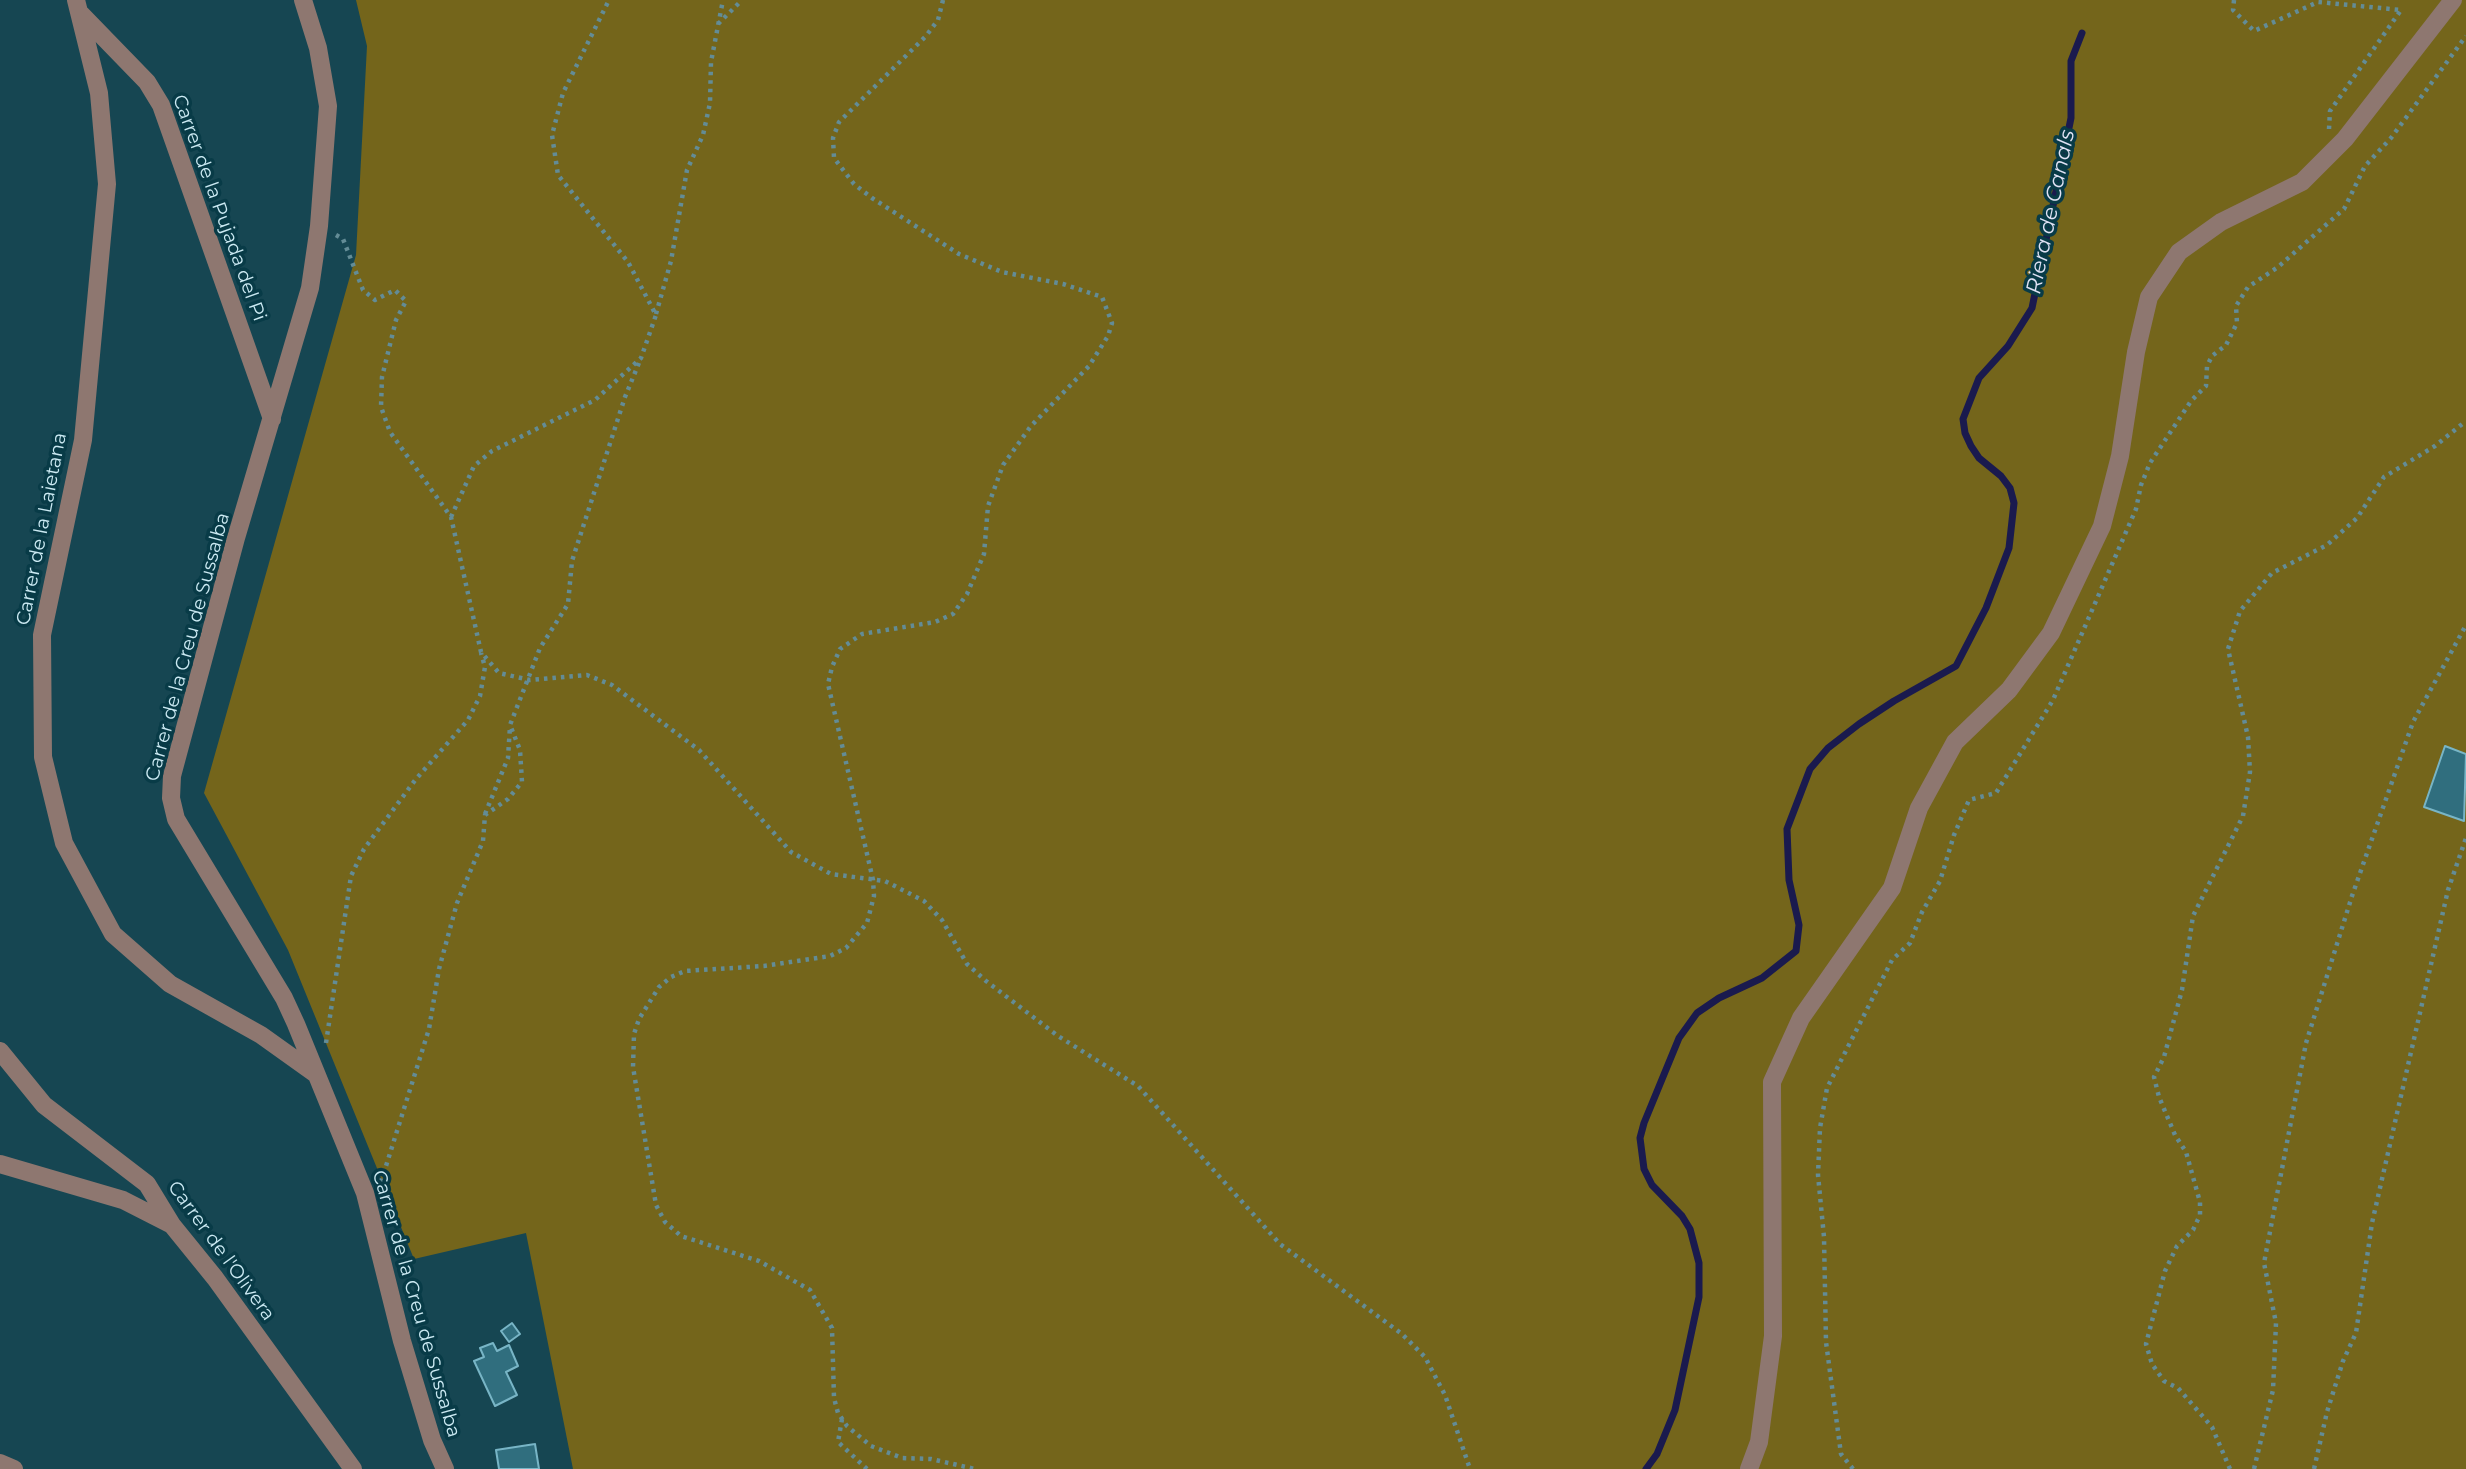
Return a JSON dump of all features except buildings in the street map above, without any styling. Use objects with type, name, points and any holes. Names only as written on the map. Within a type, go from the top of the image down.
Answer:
[{"type":"street","name":"Carrer de la Pujada del Pi","points":[[65,0],[77,6],[147,82],[161,104],[272,419]]},
{"type":"street","name":"Carrer de la Creu de Sussalba","points":[[303,0],[318,48],[328,106],[319,226],[301,327],[272,419],[176,763],[171,799],[176,819],[284,998],[317,1075],[372,1217],[402,1341],[432,1440],[444,1469]]},
{"type":"street","points":[[1749,1469],[1759,1442],[1773,1336],[1772,1082],[1801,1018],[1892,888],[1919,808],[1955,742],[2009,690],[2051,633],[2102,526],[2120,456],[2136,352],[2149,297],[2179,252],[2221,222],[2302,182],[2345,139],[2453,0]]},
{"type":"street","name":"Carrer de la Laietana","points":[[77,6],[99,93],[107,184],[83,440],[42,635],[43,757],[64,843],[113,934],[170,984],[261,1035],[317,1075]]},
{"type":"street","name":"Carrer de l'Olivera","points":[[0,1051],[44,1105],[147,1184],[173,1225],[215,1278],[354,1469]]},
{"type":"street","points":[[0,1164],[123,1200],[173,1225]]},
{"type":"street","points":[[0,1463],[14,1469]]},
{"type":"path","points":[[609,0],[563,93],[552,135],[558,175],[628,262],[656,315]]},
{"type":"path","points":[[372,1217],[429,1029],[439,969],[457,902],[483,841],[485,814],[508,758],[510,725],[530,680],[540,648],[568,604],[572,561],[625,397],[656,315],[671,261],[687,170],[703,135],[708,114],[717,24],[723,0]]},
{"type":"path","points":[[717,24],[742,0]]},
{"type":"path","points":[[943,0],[938,20],[926,36],[839,122],[833,138],[834,158],[854,184],[914,228],[958,254],[1002,272],[1063,284],[1102,297],[1112,323],[1101,350],[1031,426],[1003,465],[991,493],[984,554],[978,572],[953,614],[934,622],[862,634],[840,649],[832,667],[828,684],[873,880],[874,897],[867,923],[846,948],[812,961],[685,971],[659,987],[634,1034],[633,1067],[656,1205],[664,1222],[681,1236],[759,1261],[810,1290],[832,1328],[834,1398],[842,1418],[871,1446],[892,1454],[975,1469]]},
{"type":"path","points":[[2234,0],[2233,9],[2254,31],[2318,2],[2401,10],[2330,111],[2327,157]]},
{"type":"path","points":[[1853,1469],[1841,1454],[1826,1342],[1824,1237],[1818,1175],[1820,1128],[1827,1088],[1892,960],[1910,943],[1922,912],[1940,881],[1954,835],[1969,800],[1996,793],[2053,700],[2118,555],[2150,463],[2191,401],[2206,386],[2207,366],[2212,356],[2225,345],[2237,323],[2236,306],[2248,288],[2278,267],[2344,209],[2365,166],[2391,138],[2466,36]]},
{"type":"path","points":[[317,1075],[328,1035],[330,1005],[351,876],[364,849],[416,779],[468,720],[480,696],[485,667],[451,517],[390,432],[381,407],[382,377],[396,320],[406,301],[395,290],[375,300],[363,290],[343,239],[319,226]]},
{"type":"path","points":[[451,517],[474,466],[492,451],[595,400],[641,358]]},
{"type":"path","points":[[2230,1469],[2212,1427],[2179,1388],[2164,1381],[2152,1364],[2146,1345],[2159,1302],[2160,1286],[2170,1259],[2193,1230],[2200,1215],[2200,1202],[2186,1152],[2165,1111],[2154,1077],[2164,1057],[2182,990],[2193,916],[2232,844],[2245,805],[2250,772],[2248,737],[2228,649],[2240,611],[2272,573],[2327,545],[2357,518],[2384,477],[2435,446],[2466,421]]},
{"type":"path","points":[[2254,1469],[2273,1390],[2276,1323],[2264,1263],[2306,1043],[2352,896],[2413,722],[2466,625]]},
{"type":"path","points":[[481,652],[499,673],[530,680],[587,675],[611,685],[699,750],[791,852],[831,874],[885,881],[924,901],[942,920],[967,964],[1058,1036],[1138,1086],[1280,1244],[1402,1334],[1425,1357],[1445,1395],[1470,1469]]},
{"type":"path","points":[[485,814],[508,799],[522,782],[520,750],[510,725]]},
{"type":"path","points":[[2314,1469],[2327,1412],[2343,1361],[2356,1333],[2372,1223],[2448,890],[2466,838]]},
{"type":"path","points":[[842,1418],[838,1442],[867,1469]]},
{"type":"shaded area","points":[[356,0],[2466,0],[2466,1469],[573,1469],[526,1233],[414,1259],[288,950],[204,793],[356,255],[367,46]]},
{"type":"waterway","name":"Riera de Canals","points":[[1646,1469],[1657,1454],[1675,1410],[1699,1297],[1699,1263],[1690,1229],[1682,1216],[1652,1185],[1644,1169],[1640,1138],[1644,1123],[1679,1038],[1697,1013],[1719,998],[1762,978],[1796,951],[1799,925],[1789,880],[1787,829],[1810,769],[1828,748],[1859,724],[1956,666],[1986,608],[2009,548],[2014,503],[2010,488],[2001,476],[1979,458],[1971,446],[1963,419],[1979,378],[2008,346],[2032,308],[2071,118],[2071,61],[2082,33]]}]
